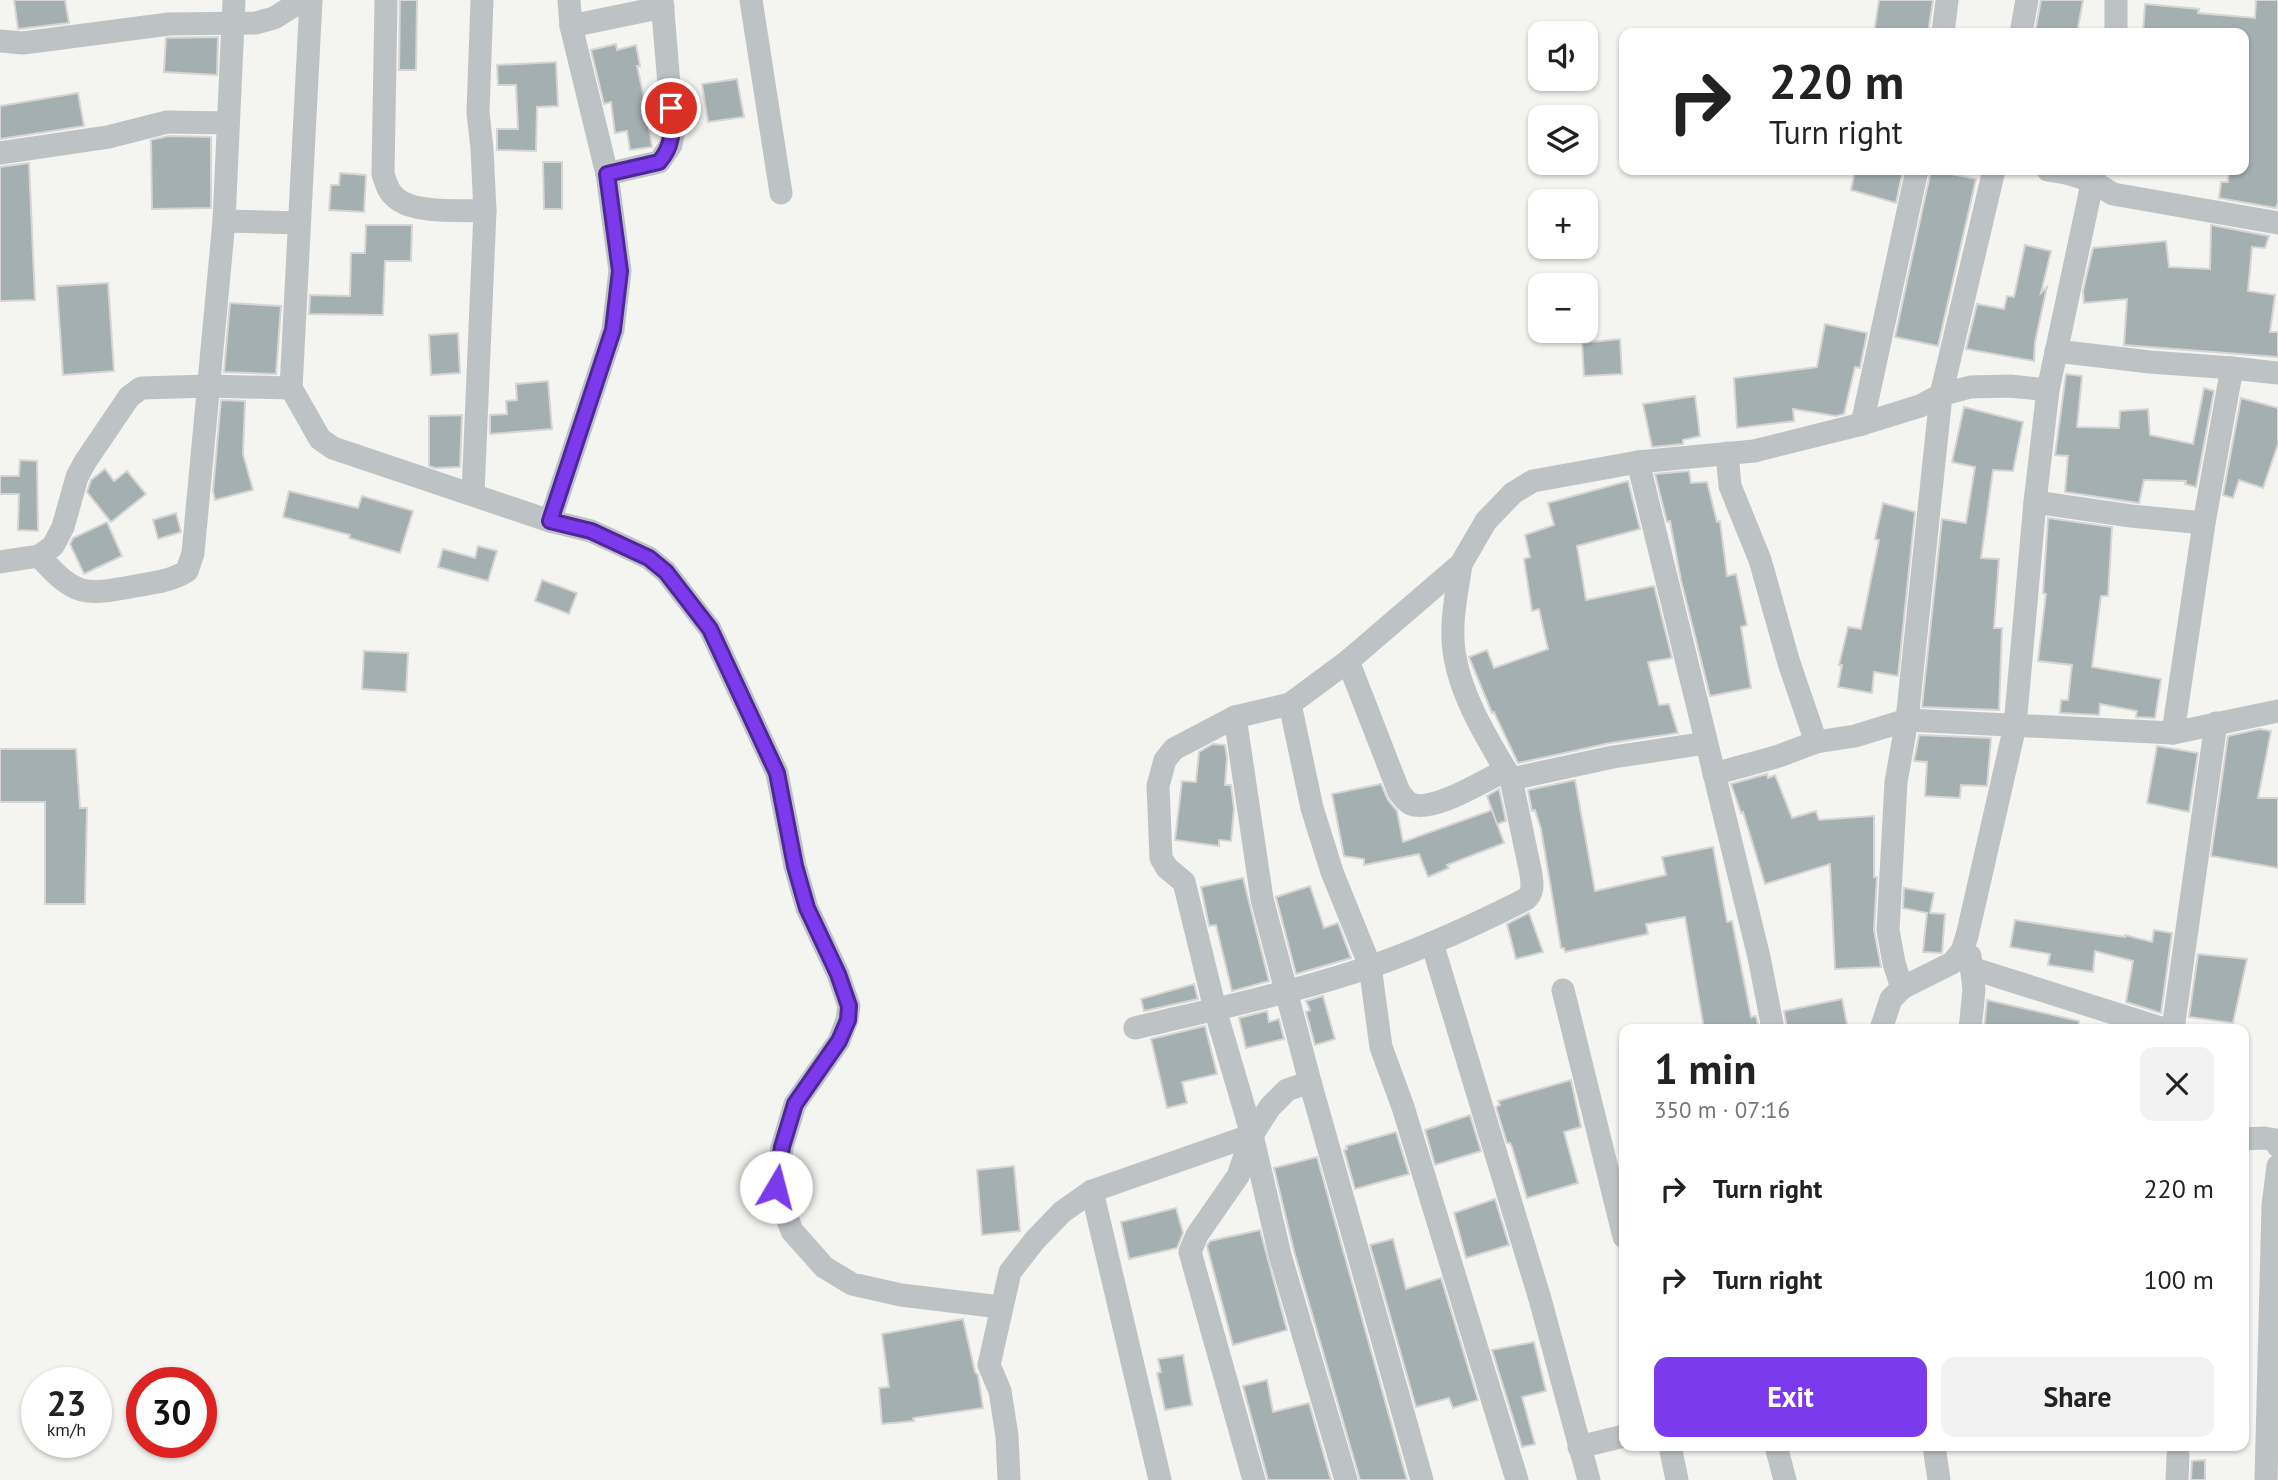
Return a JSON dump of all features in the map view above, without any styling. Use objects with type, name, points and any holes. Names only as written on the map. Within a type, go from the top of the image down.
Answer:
[{"type":"street","points":[[39,556],[69,584],[93,594],[174,579],[187,571],[193,553],[224,221],[234,0]]},
{"type":"street","points":[[0,41],[23,43],[192,22],[256,23],[274,18],[303,0]]},
{"type":"street","points":[[311,0],[291,388],[320,439],[332,447],[550,521],[591,531],[649,558],[666,572],[710,629],[777,773],[795,866],[807,908],[838,974],[849,1006],[848,1020],[839,1041],[795,1104],[782,1147],[776,1187],[792,1231],[824,1267],[852,1284],[901,1295],[1000,1307]]},
{"type":"street","points":[[386,0],[383,174],[389,191],[398,201],[418,208],[485,211]]},
{"type":"street","points":[[473,494],[485,211],[478,112],[482,0]]},
{"type":"street","points":[[550,521],[613,330],[620,271],[607,174],[571,26],[569,0]]},
{"type":"street","points":[[751,0],[781,192]]},
{"type":"street","points":[[1944,28],[1947,0]]},
{"type":"street","points":[[2022,28],[2027,0]]},
{"type":"street","points":[[2116,0],[2116,28]]},
{"type":"street","points":[[571,26],[662,3],[673,133],[671,145],[659,162],[607,174]]},
{"type":"street","points":[[0,153],[108,136],[167,122],[228,123]]},
{"type":"street","points":[[1862,424],[1916,175]]},
{"type":"street","points":[[1902,988],[1888,930],[1896,782],[1907,720],[1941,395],[1993,175]]},
{"type":"street","points":[[2094,176],[2113,194],[2278,223]]},
{"type":"street","points":[[1883,1024],[1891,999],[1902,988],[1952,963],[1962,951],[1967,936],[2015,726],[2048,390],[2094,176]]},
{"type":"street","points":[[224,221],[299,223]]},
{"type":"street","points":[[2056,351],[2278,373]]},
{"type":"street","points":[[2173,733],[2204,523],[2232,368]]},
{"type":"street","points":[[1346,1480],[1280,1255],[1252,1135],[1215,1009],[1184,882],[1167,868],[1161,858],[1158,786],[1165,760],[1174,749],[1235,717],[1290,704],[1348,661],[1461,564],[1486,521],[1513,493],[1533,481],[1638,462],[1754,451],[1862,424],[1970,387],[2010,386],[2048,390]]},
{"type":"street","points":[[0,562],[39,556],[53,546],[63,527],[77,477],[129,397],[141,388],[291,388]]},
{"type":"street","points":[[1727,453],[1730,486],[1760,560],[1789,663],[1816,742]]},
{"type":"street","points":[[1638,462],[1759,957],[1772,1024]]},
{"type":"street","points":[[2035,502],[2204,523]]},
{"type":"street","points":[[1135,1027],[1286,992],[1370,966],[1433,943],[1530,895],[1531,874],[1508,774],[1469,701],[1456,664],[1453,649],[1454,612],[1461,564]]},
{"type":"street","points":[[1348,661],[1399,792],[1414,805],[1436,803],[1508,774],[1706,743]]},
{"type":"street","points":[[1290,704],[1312,808],[1332,872],[1370,966],[1381,1047],[1403,1107],[1517,1480]]},
{"type":"street","points":[[1713,774],[1779,756],[1816,742],[1855,736],[1907,720],[2173,733],[2278,711]]},
{"type":"street","points":[[1235,717],[1262,899],[1310,1082],[1423,1480]]},
{"type":"street","points":[[2174,1024],[2217,723]]},
{"type":"street","points":[[1967,936],[1974,989],[1970,1024]]},
{"type":"street","points":[[1433,943],[1541,1298],[1589,1480]]},
{"type":"street","points":[[1971,968],[2148,1024]]},
{"type":"street","points":[[1563,990],[1619,1217]]},
{"type":"street","points":[[1254,1480],[1190,1252],[1197,1235],[1238,1176],[1252,1135],[1270,1107],[1287,1090],[1310,1082]]},
{"type":"street","points":[[1009,1480],[1007,1436],[1000,1391],[989,1365],[1010,1272],[1062,1212],[1092,1191],[1252,1135]]},
{"type":"street","points":[[2249,1139],[2275,1140],[2278,1146]]},
{"type":"street","points":[[2266,1480],[2273,1206],[2278,1166]]},
{"type":"street","points":[[1092,1191],[1160,1480]]},
{"type":"street","points":[[1579,1447],[1619,1437]]},
{"type":"street","points":[[1671,1451],[1676,1480]]},
{"type":"street","points":[[1777,1451],[1785,1480]]},
{"type":"street","points":[[1935,1451],[1939,1480]]},
{"type":"street","points":[[2177,1480],[2178,1455]]},
{"type":"building","points":[[14,0],[65,0],[69,23],[18,29]]},
{"type":"building","points":[[400,0],[417,0],[416,70],[399,70]]},
{"type":"building","points":[[1879,0],[1933,0],[1929,28],[1875,28]]},
{"type":"building","points":[[2041,0],[2083,0],[2078,28],[2036,28]]},
{"type":"building","points":[[2256,0],[2278,0],[2276,208],[2219,198],[2221,182],[2228,182],[2229,175],[2249,175],[2249,28],[2143,28],[2145,4],[2199,9],[2198,13],[2255,18]]},
{"type":"building","points":[[218,37],[217,75],[164,72],[166,38]]},
{"type":"building","points":[[616,44],[617,50],[636,45],[640,66],[637,66],[652,147],[630,150],[627,131],[615,133],[611,102],[604,104],[591,50]]},
{"type":"building","points":[[556,62],[558,106],[537,107],[536,151],[497,150],[497,129],[518,129],[516,85],[498,85],[497,65]]},
{"type":"building","points":[[737,79],[744,117],[708,122],[702,84]]},
{"type":"building","points":[[78,93],[84,126],[0,139],[0,106]]},
{"type":"building","points":[[169,136],[211,137],[211,208],[152,209],[151,140]]},
{"type":"building","points":[[543,162],[562,162],[562,209],[544,209]]},
{"type":"building","points":[[29,163],[35,300],[0,301],[0,167]]},
{"type":"building","points":[[340,173],[366,175],[364,212],[329,210],[331,185],[339,185]]},
{"type":"building","points":[[1854,175],[1902,175],[1896,203],[1851,190]]},
{"type":"building","points":[[1930,175],[1956,175],[1976,179],[1938,346],[1895,337]]},
{"type":"building","points":[[366,225],[412,225],[411,261],[385,261],[383,315],[309,314],[310,295],[350,296],[351,253],[365,253]]},
{"type":"building","points":[[2211,225],[2269,236],[2265,248],[2252,247],[2248,291],[2275,295],[2270,332],[2278,332],[2278,357],[2124,345],[2127,299],[2084,303],[2083,291],[2093,248],[2166,241],[2169,267],[2210,269]]},
{"type":"building","points":[[2025,245],[2051,251],[2041,293],[2047,287],[2035,342],[2034,361],[1966,349],[1977,304],[2004,309],[2007,296],[2014,297]]},
{"type":"building","points":[[108,283],[114,371],[63,375],[57,286]]},
{"type":"building","points":[[230,303],[281,306],[276,374],[224,372]]},
{"type":"building","points":[[1825,324],[1867,333],[1860,368],[1855,367],[1844,414],[1836,416],[1793,409],[1794,421],[1737,428],[1734,378],[1817,367]]},
{"type":"building","points":[[458,333],[460,373],[431,375],[429,335]]},
{"type":"building","points":[[1620,339],[1622,374],[1584,376],[1582,343]]},
{"type":"building","points":[[2066,374],[2082,376],[2077,427],[2119,428],[2120,411],[2148,409],[2150,435],[2193,444],[2204,388],[2214,391],[2196,487],[2185,484],[2186,481],[2144,480],[2139,503],[2065,492],[2068,456],[2055,455]]},
{"type":"building","points":[[548,381],[552,429],[490,434],[490,415],[507,414],[506,401],[517,400],[516,384]]},
{"type":"building","points":[[1695,396],[1700,436],[1683,440],[1683,444],[1652,447],[1643,404]]},
{"type":"building","points":[[2241,398],[2278,408],[2278,444],[2263,488],[2239,480],[2233,498],[2223,495]]},
{"type":"building","points":[[221,400],[245,401],[243,454],[253,490],[215,500],[213,491]]},
{"type":"building","points":[[1964,407],[2023,422],[2013,471],[1993,470],[1981,558],[1999,559],[1994,628],[2002,628],[1999,710],[1922,707],[1942,519],[1966,523],[1975,467],[1952,462]]},
{"type":"building","points":[[462,415],[460,467],[429,466],[429,416]]},
{"type":"building","points":[[20,460],[37,461],[38,531],[18,530],[19,494],[0,494],[0,476],[19,476]]},
{"type":"building","points":[[105,469],[114,481],[127,471],[146,494],[111,522],[87,492],[91,480]]},
{"type":"building","points":[[1689,471],[1691,483],[1707,482],[1717,522],[1720,521],[1727,576],[1736,574],[1747,625],[1741,627],[1751,688],[1710,696],[1681,580],[1670,521],[1667,522],[1655,474]]},
{"type":"building","points":[[1628,481],[1640,529],[1577,546],[1586,600],[1654,586],[1672,658],[1648,662],[1659,705],[1669,704],[1678,733],[1610,743],[1518,763],[1494,712],[1492,713],[1469,657],[1487,650],[1494,668],[1548,649],[1539,609],[1532,611],[1524,559],[1530,557],[1525,535],[1554,525],[1548,503]]},
{"type":"building","points":[[289,491],[358,508],[362,496],[413,511],[400,553],[349,538],[350,535],[283,517]]},
{"type":"building","points":[[1883,503],[1915,512],[1898,676],[1874,672],[1872,693],[1838,687],[1842,665],[1839,665],[1848,627],[1861,629],[1879,540],[1875,539]]},
{"type":"building","points":[[176,513],[181,532],[158,539],[153,520]]},
{"type":"building","points":[[2048,518],[2112,527],[2108,596],[2101,596],[2092,667],[2161,679],[2155,718],[2136,717],[2137,711],[2100,704],[2099,715],[2060,713],[2061,700],[2068,700],[2072,665],[2038,661],[2046,594],[2043,593]]},
{"type":"building","points":[[107,522],[122,556],[84,574],[70,544],[73,538]]},
{"type":"building","points":[[478,546],[497,551],[488,581],[438,567],[443,549],[475,558]]},
{"type":"building","points":[[542,580],[577,593],[569,614],[535,601]]},
{"type":"building","points":[[364,651],[408,653],[406,692],[362,689]]},
{"type":"building","points":[[2260,729],[2271,731],[2258,798],[2278,798],[2278,868],[2211,856],[2228,736]]},
{"type":"building","points":[[1919,735],[1991,738],[1987,786],[1961,785],[1960,798],[1925,796],[1927,762],[1914,761]]},
{"type":"building","points":[[1213,744],[1225,745],[1225,785],[1231,785],[1234,809],[1231,841],[1219,840],[1219,846],[1175,840],[1182,781],[1196,782],[1199,752]]},
{"type":"building","points":[[2157,746],[2198,753],[2189,812],[2147,803]]},
{"type":"building","points":[[0,749],[76,749],[80,808],[87,808],[85,904],[45,904],[45,802],[0,802]]},
{"type":"building","points":[[1767,774],[1768,778],[1775,775],[1792,818],[1816,811],[1819,820],[1874,816],[1874,877],[1877,877],[1874,930],[1881,967],[1835,969],[1830,864],[1765,884],[1743,812],[1741,813],[1731,784]]},
{"type":"building","points":[[1575,780],[1595,891],[1666,875],[1662,857],[1713,847],[1727,922],[1732,921],[1751,1017],[1756,1016],[1758,1024],[1703,1024],[1685,917],[1646,924],[1648,934],[1565,952],[1564,948],[1561,948],[1541,829],[1535,810],[1532,811],[1528,790]]},
{"type":"building","points":[[1381,784],[1388,800],[1397,811],[1403,842],[1492,810],[1504,843],[1447,865],[1449,868],[1428,877],[1419,854],[1364,865],[1364,859],[1344,856],[1332,794]]},
{"type":"building","points":[[1499,789],[1506,821],[1497,824],[1487,796]]},
{"type":"building","points":[[1243,878],[1269,981],[1232,991],[1216,925],[1209,926],[1201,887]]},
{"type":"building","points":[[1310,886],[1324,928],[1338,923],[1351,958],[1296,974],[1276,897]]},
{"type":"building","points":[[1904,888],[1934,893],[1930,913],[1945,914],[1942,953],[1923,952],[1927,913],[1903,908]]},
{"type":"building","points":[[1529,913],[1543,952],[1516,959],[1507,924]]},
{"type":"building","points":[[2015,920],[2125,935],[2152,942],[2154,930],[2172,933],[2161,1013],[2126,1002],[2133,961],[2095,951],[2093,972],[2048,965],[2050,954],[2010,947]]},
{"type":"building","points":[[2198,954],[2247,959],[2233,1023],[2189,1017]]},
{"type":"building","points":[[1194,984],[1198,999],[1144,1011],[1141,999]]},
{"type":"building","points":[[1323,996],[1335,1039],[1315,1045],[1306,1012],[1310,1010],[1306,1001]]},
{"type":"building","points":[[1842,999],[1847,1024],[1786,1024],[1784,1011]]},
{"type":"building","points":[[1987,1000],[2079,1021],[2079,1024],[1985,1024]]},
{"type":"building","points":[[1267,1011],[1269,1022],[1279,1019],[1284,1039],[1246,1048],[1239,1018]]},
{"type":"building","points":[[1205,1026],[1217,1074],[1182,1082],[1187,1103],[1167,1108],[1151,1039]]},
{"type":"building","points":[[1571,1080],[1581,1127],[1564,1132],[1578,1183],[1527,1198],[1512,1147],[1507,1143],[1496,1107],[1500,1105],[1498,1101]]},
{"type":"building","points":[[1470,1115],[1481,1151],[1435,1165],[1425,1130]]},
{"type":"building","points":[[1396,1132],[1409,1174],[1355,1189],[1344,1150],[1347,1149],[1346,1146]]},
{"type":"building","points":[[1317,1157],[1407,1480],[1360,1480],[1294,1251],[1274,1168]]},
{"type":"building","points":[[1014,1166],[1020,1231],[982,1235],[977,1170]]},
{"type":"building","points":[[1495,1199],[1509,1245],[1466,1258],[1454,1213]]},
{"type":"building","points":[[1176,1208],[1183,1233],[1177,1248],[1129,1259],[1121,1222]]},
{"type":"building","points":[[1260,1230],[1287,1330],[1233,1345],[1207,1246],[1210,1241]]},
{"type":"building","points":[[1393,1239],[1406,1289],[1441,1278],[1478,1400],[1453,1408],[1449,1398],[1416,1407],[1370,1245]]},
{"type":"building","points":[[963,1319],[975,1372],[978,1375],[983,1408],[882,1424],[879,1388],[889,1387],[882,1334]]},
{"type":"building","points":[[1534,1342],[1546,1391],[1522,1397],[1535,1444],[1522,1447],[1492,1350]]},
{"type":"building","points":[[1183,1355],[1192,1405],[1165,1410],[1157,1373],[1161,1372],[1158,1359]]},
{"type":"building","points":[[1267,1380],[1273,1412],[1309,1403],[1331,1480],[1268,1480],[1243,1386]]},
{"type":"building","points":[[2205,1460],[2205,1480],[2191,1480],[2192,1461]]},
{"type":"route","points":[[671,108],[671,145],[659,162],[607,174],[620,271],[613,330],[550,521],[591,531],[649,558],[666,572],[710,629],[777,773],[795,866],[807,908],[844,988],[849,1006],[848,1020],[839,1041],[795,1104],[782,1147],[776,1187]]}]
